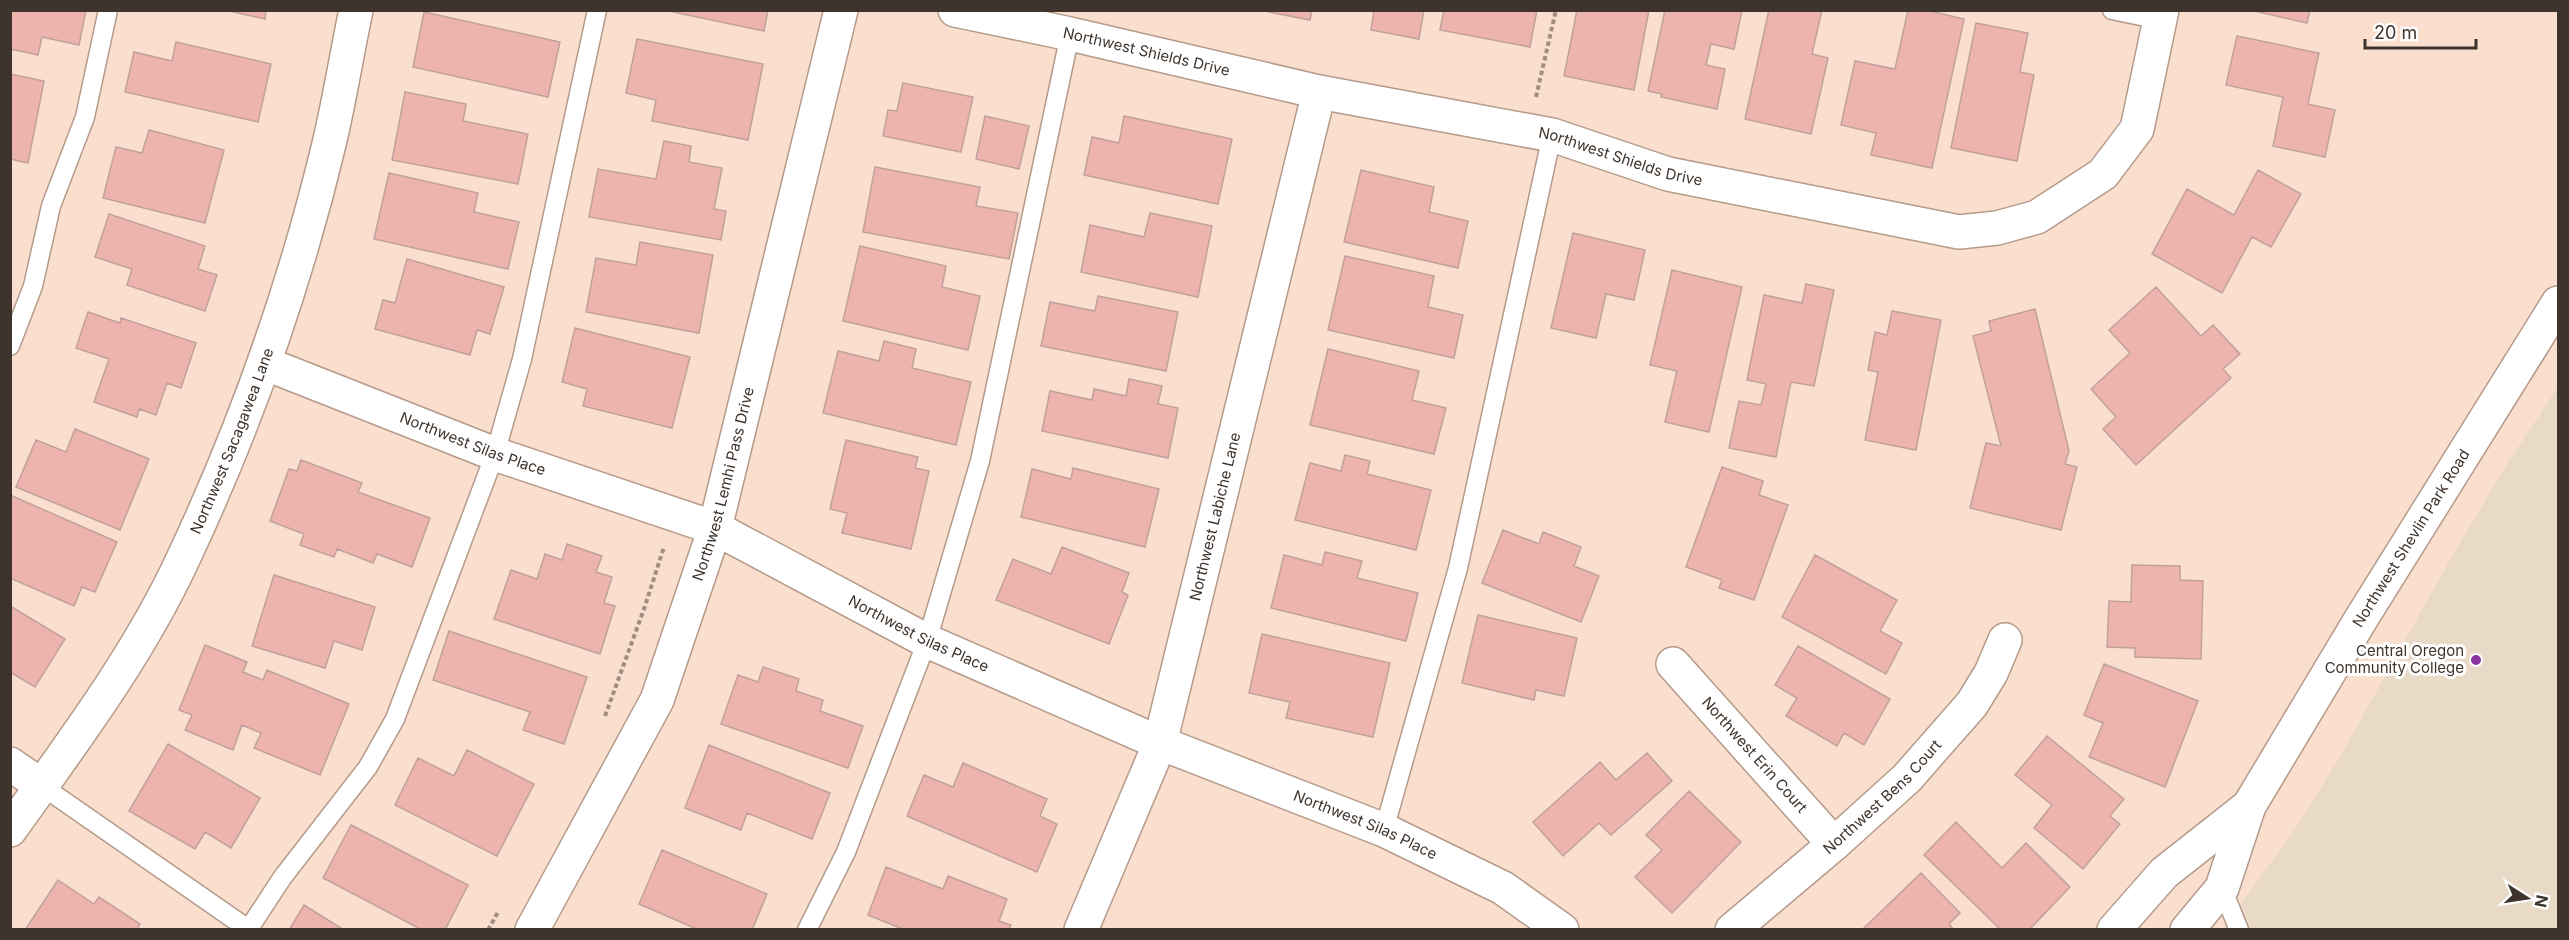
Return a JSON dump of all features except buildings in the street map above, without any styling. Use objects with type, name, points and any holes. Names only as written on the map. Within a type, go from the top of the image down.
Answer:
[{"type":"street","name":"Northwest Sacagawea Lane","points":[[10,830],[123,668],[183,560],[230,450],[264,363],[301,245],[330,139],[356,10]]},
{"type":"street","name":"Northwest Lemhi Pass Drive","points":[[532,930],[657,700],[715,528],[841,10]]},
{"type":"street","name":"Northwest Shields Drive","points":[[955,10],[1070,34],[1319,92],[1540,133],[1668,174],[1959,232],[1997,228],[2037,217],[2103,174],[2137,129],[2161,15]]},
{"type":"street","name":"Northwest Labiche Lane","points":[[1081,930],[1160,743],[1319,92]]},
{"type":"street","name":"Northwest Shevlin Park Road","points":[[2187,930],[2222,888],[2249,806],[2361,619],[2559,303]]},
{"type":"street","name":"Northwest Silas Place","points":[[264,363],[495,454],[715,528],[927,640],[1160,743],[1384,830],[1503,888],[1562,930]]},
{"type":"street","name":"Northwest Bens Court","points":[[1732,930],[1834,844],[1907,778],[1945,738],[1972,704],[1991,673],[2005,640]]},
{"type":"street","name":"Northwest Erin Court","points":[[1673,664],[1834,844]]},
{"type":"street","points":[[10,764],[42,786]]},
{"type":"street","name":"Northwest Shevlin Park Road","points":[[2114,930],[2164,873],[2249,806]]},
{"type":"lane","points":[[10,346],[33,286],[51,206],[85,117],[108,10]]},
{"type":"lane","points":[[42,786],[248,929],[282,878],[368,767],[395,719],[495,454],[522,359],[597,10]]},
{"type":"lane","points":[[2112,10],[2161,15]]},
{"type":"lane","points":[[807,930],[846,852],[927,640],[980,461],[1070,34]]},
{"type":"lane","points":[[1384,830],[1458,568],[1540,133]]},
{"type":"lane","points":[[2222,888],[2239,930]]},
{"type":"path","points":[[1540,133],[1556,10]]},
{"type":"path","points":[[600,726],[644,609],[675,515]]},
{"type":"path","points":[[488,930],[500,909]]},
{"type":"shaded area","name":"Central Oregon Community College","points":[[2558,387],[2558,929],[2222,930],[2295,829],[2337,762],[2451,558],[2505,467]]},
{"type":"place","name":"Central Oregon Community College","points":[[2476,660]]}]
